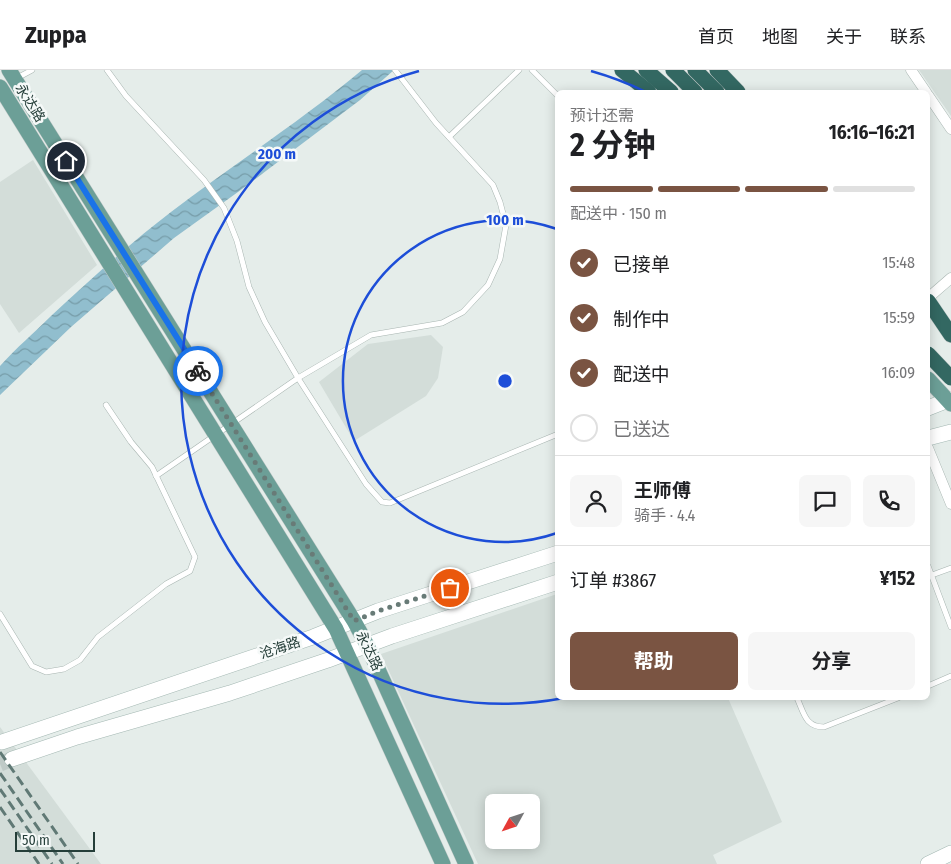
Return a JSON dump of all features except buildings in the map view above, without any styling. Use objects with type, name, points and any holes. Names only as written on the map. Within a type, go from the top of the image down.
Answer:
[{"type":"highway","points":[[622,70],[647,90]]},
{"type":"highway","points":[[646,70],[669,90]]},
{"type":"highway","points":[[673,70],[694,90]]},
{"type":"highway","points":[[694,70],[713,90]]},
{"type":"highway","points":[[717,70],[736,90]]},
{"type":"highway","points":[[930,303],[951,334]]},
{"type":"highway","points":[[930,321],[951,341]]},
{"type":"highway","points":[[930,356],[951,378]]},
{"type":"main road","points":[[639,70],[659,90]]},
{"type":"main road","points":[[646,70],[664,90]]},
{"type":"main road","name":"永达路","points":[[12,74],[354,621],[367,645],[466,864]]},
{"type":"main road","name":"永达路","points":[[0,86],[336,629],[443,864]]},
{"type":"main road","points":[[930,302],[951,323]]},
{"type":"main road","points":[[930,381],[950,401],[930,407]]},
{"type":"main road","points":[[930,437],[951,432]]},
{"type":"main road","name":"沧海路","points":[[2,742],[336,629],[378,611],[555,554]]},
{"type":"main road","name":"沧海路","points":[[12,759],[77,737],[230,693],[367,645],[555,583]]},
{"type":"main road","points":[[928,864],[951,853]]},
{"type":"street","points":[[911,70],[924,90]]},
{"type":"street","points":[[930,98],[951,129]]},
{"type":"street","points":[[930,298],[951,278]]},
{"type":"street","points":[[930,453],[951,504]]},
{"type":"lane","points":[[12,74],[32,70]]},
{"type":"lane","points":[[107,70],[126,96],[204,180],[224,208],[237,241],[249,287],[265,322],[298,378],[366,484],[382,502],[390,503],[555,435]]},
{"type":"lane","points":[[156,476],[298,378],[370,335],[442,323],[463,312],[488,285],[500,259],[506,225],[493,185],[436,123],[395,70]]},
{"type":"lane","points":[[449,137],[519,70]]},
{"type":"lane","points":[[532,70],[555,93]]},
{"type":"lane","points":[[0,614],[32,666],[46,672],[64,669],[80,660],[105,631],[166,584],[190,571],[195,557],[152,467],[131,442],[106,405]]},
{"type":"lane","points":[[932,576],[951,568]]},
{"type":"lane","points":[[930,571],[951,628]]},
{"type":"lane","points":[[930,685],[951,676]]},
{"type":"lane","points":[[798,700],[808,723],[816,727],[824,727],[893,700]]},
{"type":"shaded area","points":[[919,70],[951,70],[951,116]]},
{"type":"shaded area","points":[[33,160],[97,265],[19,333],[0,304],[0,182]]},
{"type":"shaded area","points":[[431,335],[443,347],[438,378],[426,396],[354,441],[319,382],[368,344]]},
{"type":"shaded area","points":[[555,595],[555,700],[729,700],[782,822],[713,855],[717,864],[478,864],[381,654]]},
{"type":"shaded area","points":[[0,727],[101,864],[0,864]]},
{"type":"water","points":[[362,70],[394,70],[360,100],[174,238],[71,327],[0,395],[0,366],[95,276],[171,212],[315,107]]},
{"type":"tunnel","points":[[0,764],[12,759]]},
{"type":"railway","points":[[0,752],[78,864]]},
{"type":"railway","points":[[0,773],[63,864]]},
{"type":"railway","points":[[0,789],[52,864]]},
{"type":"railway","points":[[0,807],[39,864]]},
{"type":"way so far","points":[[198,371],[354,621],[378,611],[450,588]]},
{"type":"route","points":[[66,161],[198,371]]}]
